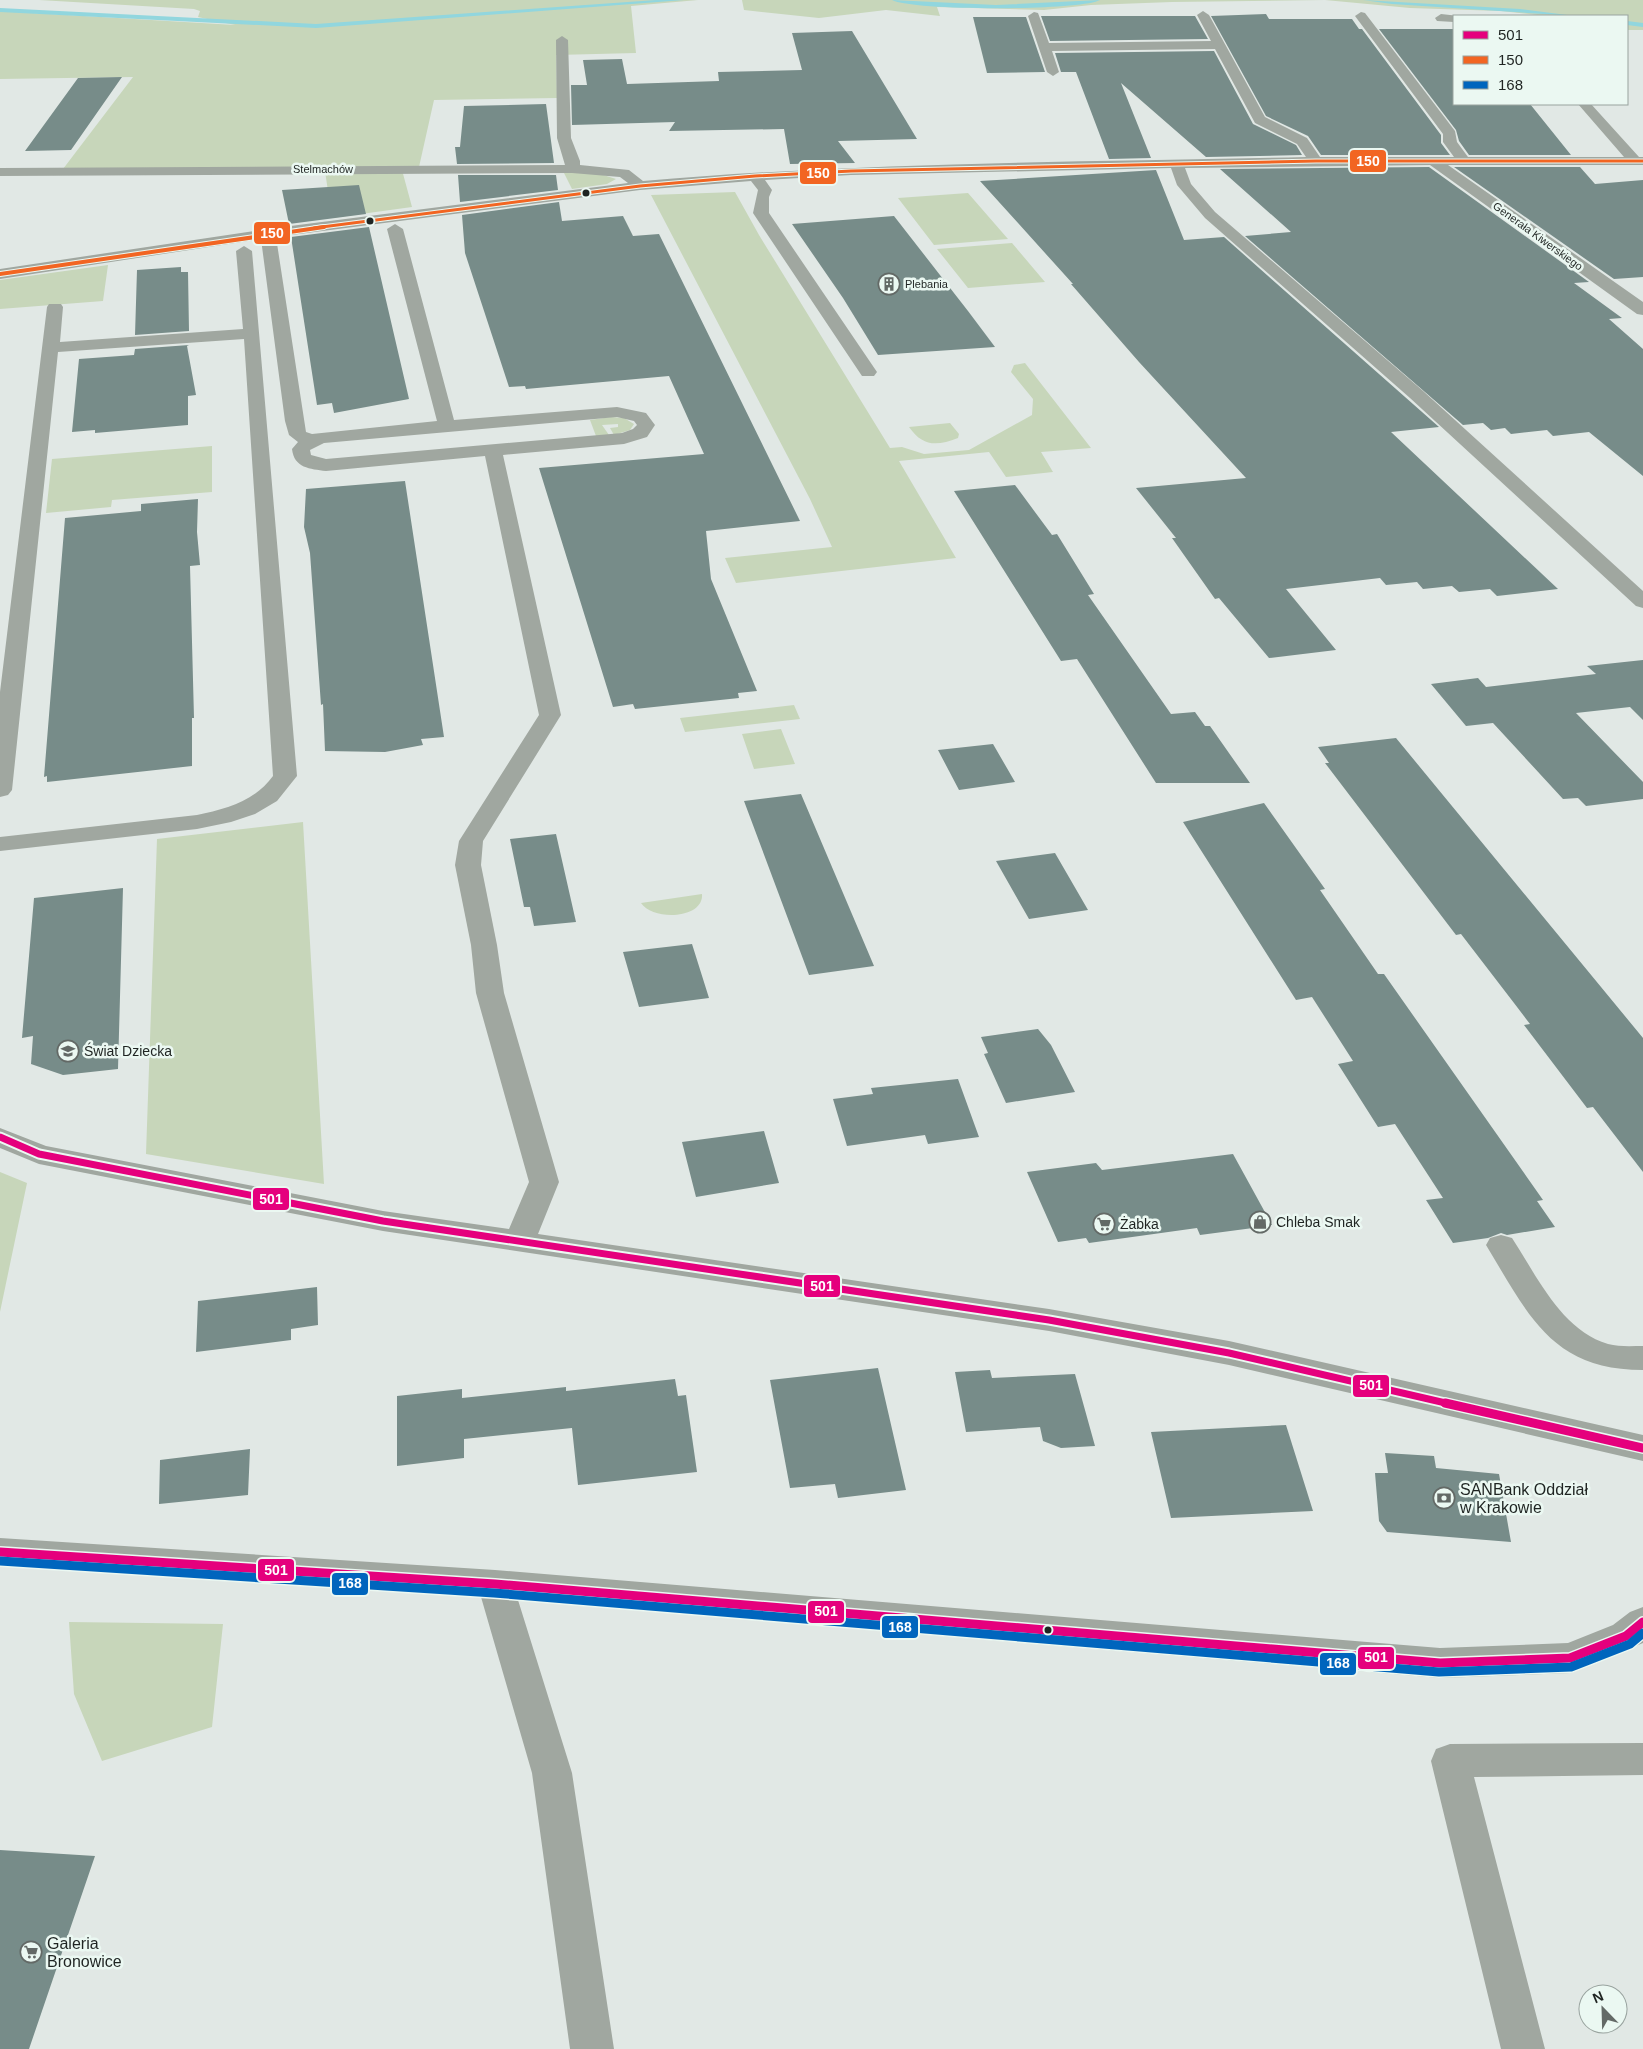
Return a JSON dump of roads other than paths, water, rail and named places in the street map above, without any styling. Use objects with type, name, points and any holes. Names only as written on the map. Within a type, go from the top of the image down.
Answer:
[{"type":"street","points":[[1203,15],[1260,120],[1302,141],[1316,161]]},
{"type":"street","points":[[1034,16],[1054,72]]},
{"type":"street","points":[[1361,16],[1450,134],[1450,142],[1464,161]]},
{"type":"street","points":[[1441,18],[1453,18]]},
{"type":"street","points":[[562,40],[564,138],[573,161],[572,169]]},
{"type":"street","points":[[1044,47],[1218,45]]},
{"type":"street","points":[[1585,105],[1639,161]]},
{"type":"street","points":[[0,274],[266,234],[640,186],[755,176],[859,171],[1179,170],[1316,161],[1639,161]]},
{"type":"street","name":"Generała Kiwerskiego","points":[[1433,161],[1643,310]]},
{"type":"street","name":"Stelmachów","points":[[0,172],[572,169],[624,173],[640,186]]},
{"type":"street","points":[[1179,170],[1184,185],[1191,195],[1234,238],[1416,394],[1643,602]]},
{"type":"street","points":[[755,176],[766,190],[762,197],[761,212],[868,372]]},
{"type":"street","points":[[394,229],[447,426]]},
{"type":"street","points":[[266,234],[270,243],[294,421],[298,435],[312,441]]},
{"type":"street","points":[[0,844],[197,822],[220,817],[261,801],[280,785],[285,776],[252,333],[244,251]]},
{"type":"street","points":[[1613,289],[1635,287]]},
{"type":"street","points":[[0,790],[48,348],[55,307]]},
{"type":"street","points":[[48,348],[252,333]]},
{"type":"street","points":[[617,412],[640,417],[646,425],[640,433],[624,438],[326,465],[311,463],[302,458],[301,449],[312,441],[328,436],[617,412]]},
{"type":"street","points":[[493,450],[550,715],[471,842],[468,865],[484,945],[490,993],[544,1182],[520,1241]]},
{"type":"street","points":[[0,1137],[39,1154],[383,1221],[1059,1321],[1229,1353],[1643,1448]]},
{"type":"street","points":[[1501,1245],[1557,1328],[1573,1341],[1601,1354],[1643,1358]]},
{"type":"street","points":[[0,1552],[495,1584],[882,1614],[1440,1663],[1570,1658],[1626,1636],[1643,1622]]},
{"type":"street","points":[[495,1584],[552,1773],[592,2049]]},
{"type":"street","points":[[1523,2049],[1450,1761],[1643,1759]]},
{"type":"waterway","points":[[0,10],[316,26],[681,0]]},
{"type":"waterway","points":[[895,0],[971,6],[1047,5],[1097,0]]},
{"type":"waterway","points":[[1366,0],[1562,15]]},
{"type":"waterway","points":[[1628,23],[1643,25]]},
{"type":"place","name":"Plebania","points":[[889,284]]},
{"type":"place","name":"Świat Dziecka","points":[[68,1051]]},
{"type":"place","name":"Chleba Smak","points":[[1260,1222]]},
{"type":"place","name":"Żabka","points":[[1104,1224]]},
{"type":"place","name":"SANBank Oddział w Krakowie","points":[[1444,1498]]},
{"type":"place","name":"Galeria Bronowice","points":[[31,1952]]}]
